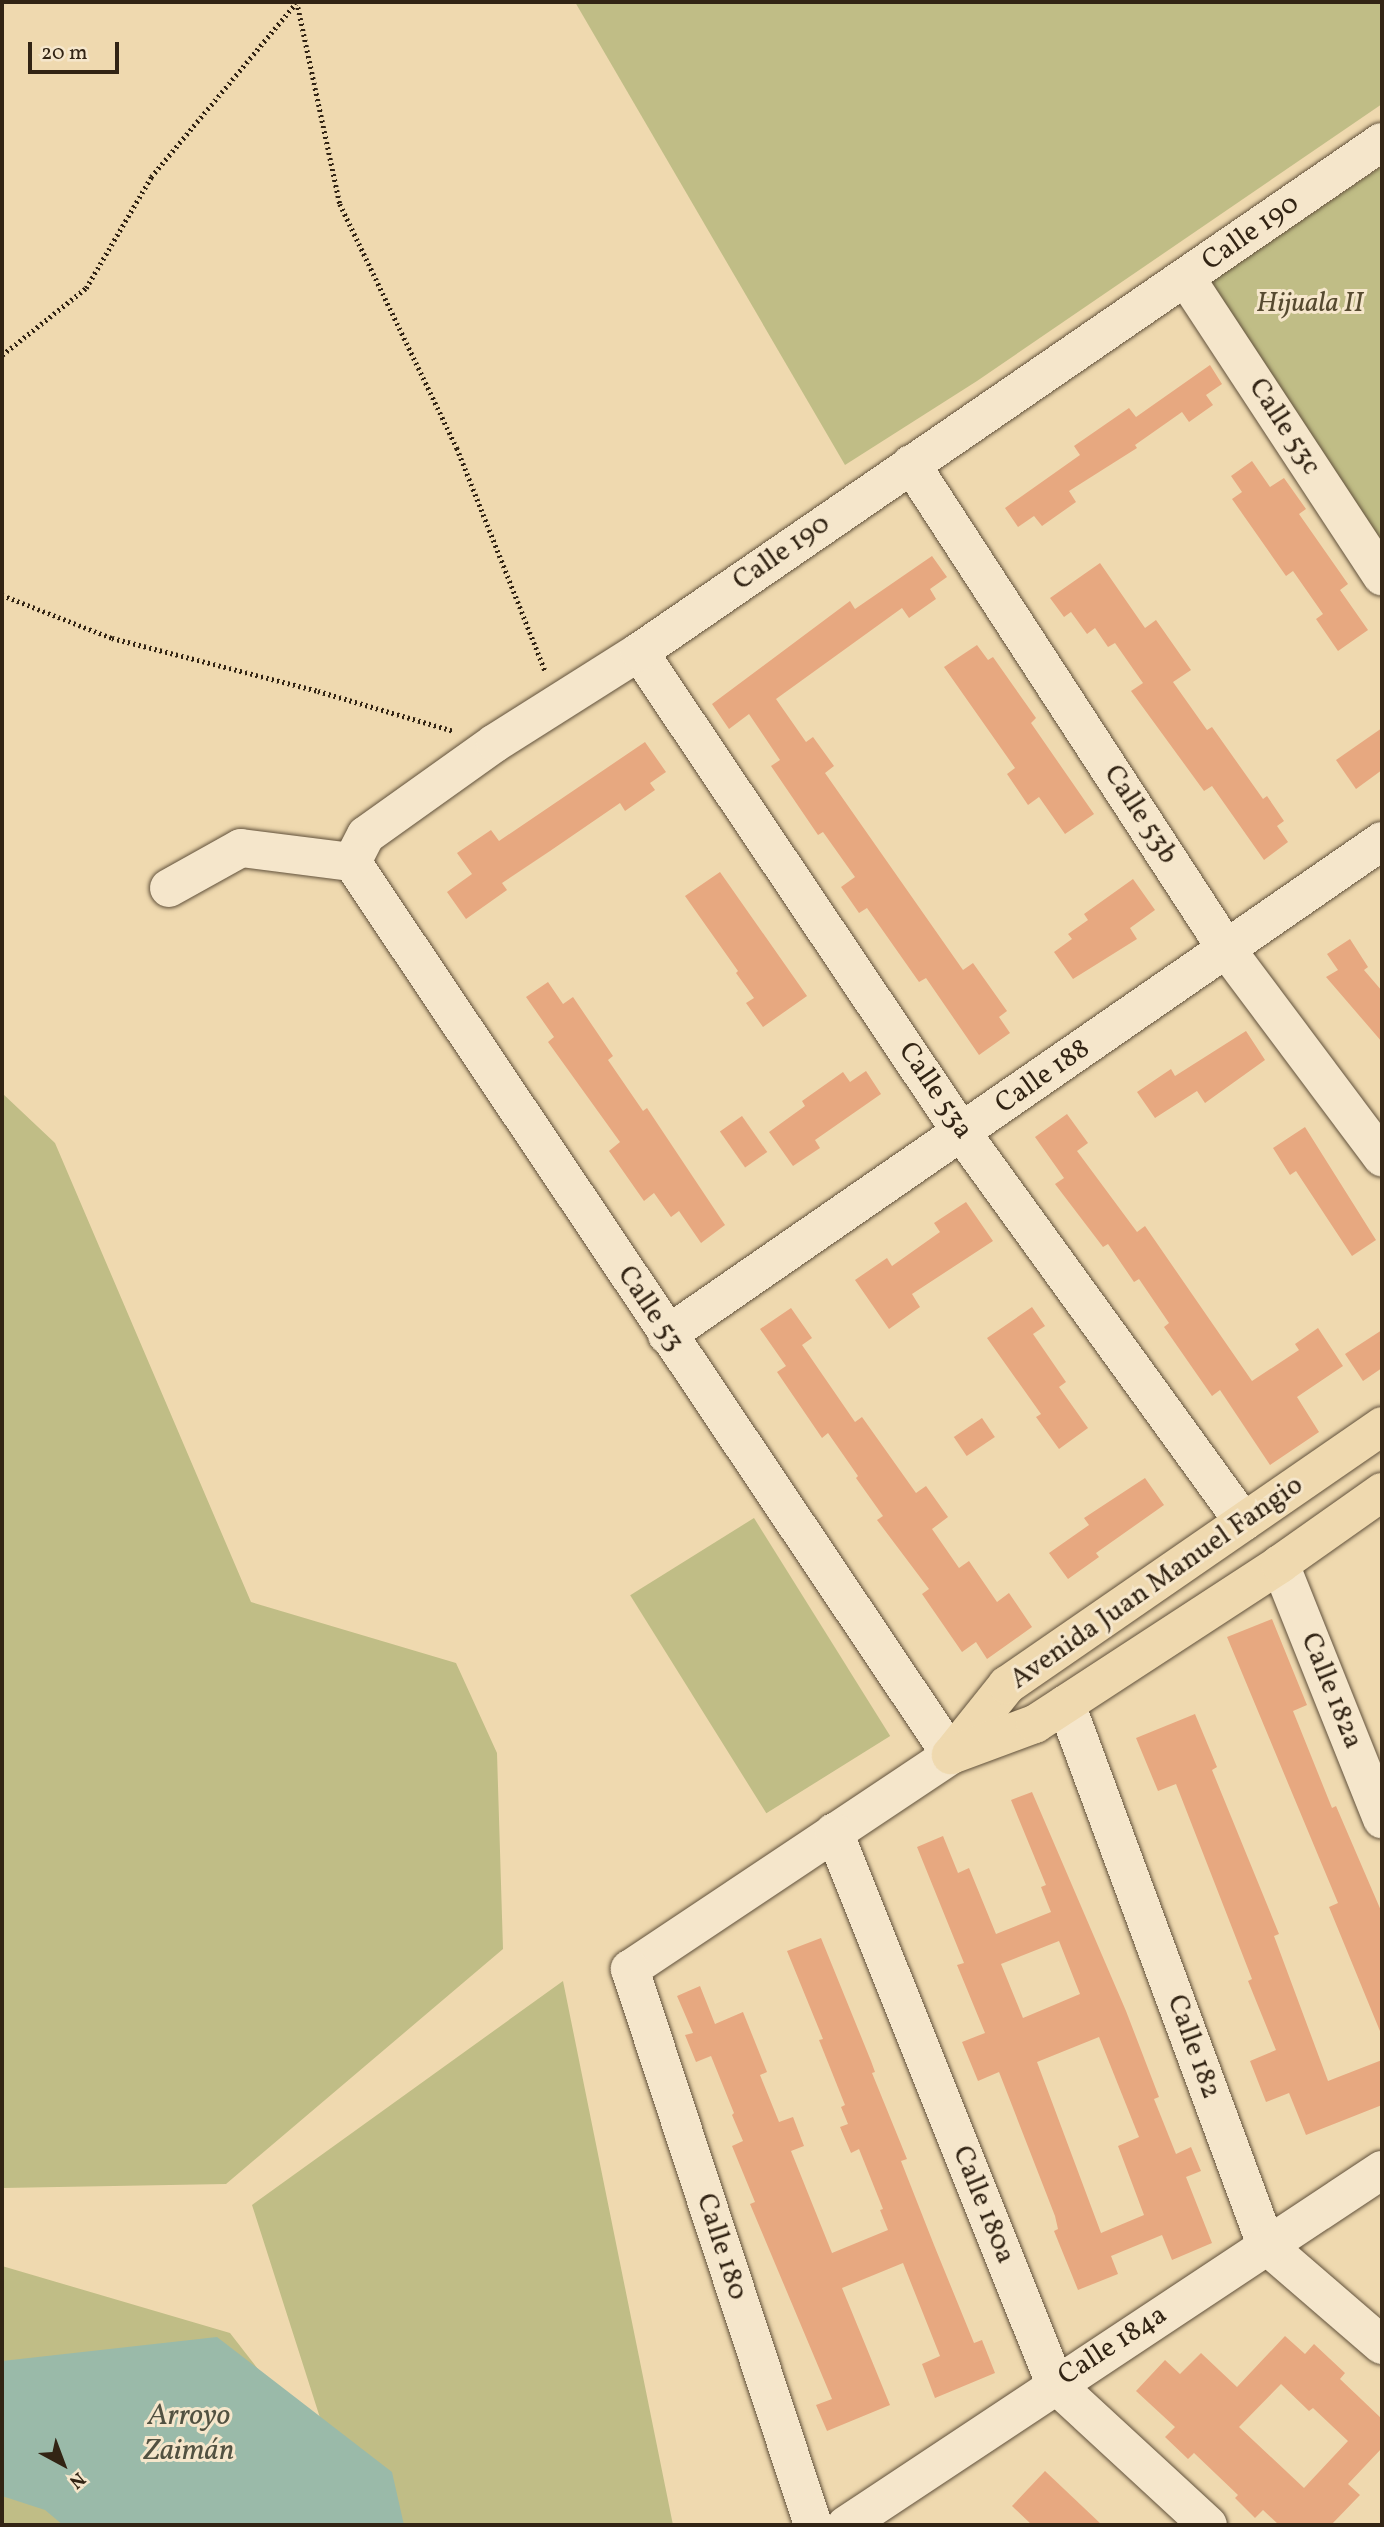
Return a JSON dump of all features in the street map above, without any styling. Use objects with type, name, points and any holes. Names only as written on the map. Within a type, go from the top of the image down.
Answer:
[{"type":"main road","name":"Avenida Juan Manuel Fangio","points":[[951,1755],[1007,1685],[1382,1426]]},
{"type":"main road","name":"Avenida Juan Manuel Fangio","points":[[951,1755],[1035,1724],[1280,1564],[1382,1492]]},
{"type":"street","name":"Calle 190","points":[[352,862],[366,835],[495,743],[639,652],[1382,142]]},
{"type":"street","name":"Calle 53c","points":[[1186,278],[1382,576]]},
{"type":"street","name":"Calle 53b","points":[[911,464],[1227,950],[1382,1157]]},
{"type":"street","name":"Calle 53a","points":[[639,652],[962,1133],[1244,1522]]},
{"type":"street","name":"Calle 188","points":[[667,1335],[1382,841]]},
{"type":"street","points":[[169,888],[241,848],[352,862]]},
{"type":"street","name":"Calle 53","points":[[352,862],[951,1755]]},
{"type":"street","name":"Calle 182a","points":[[1280,1564],[1382,1819]]},
{"type":"street","name":"Calle 182","points":[[1066,1704],[1266,2245],[1382,2345]]},
{"type":"street","points":[[834,1832],[951,1755]]},
{"type":"street","name":"Calle 180","points":[[813,2525],[629,1969],[834,1832]]},
{"type":"street","name":"Calle 180a","points":[[834,1832],[1055,2384],[1209,2525]]},
{"type":"street","name":"Calle 184a","points":[[846,2525],[1055,2384],[1382,2170]]},
{"type":"path","points":[[2,355],[11,351],[86,288],[151,177],[297,2]]},
{"type":"path","points":[[297,2],[340,204],[457,448],[558,702]]},
{"type":"path","points":[[2,595],[112,638],[317,691],[495,743]]},
{"type":"green space","points":[[575,2],[1382,2],[1382,104],[977,381],[845,465]]},
{"type":"green space","name":"Hijuala II","points":[[1382,166],[1382,542],[1208,284]]},
{"type":"green space","points":[[2,1093],[55,1143],[251,1602],[456,1663],[497,1753],[503,1949],[226,2184],[2,2188]]},
{"type":"green space","points":[[754,1518],[890,1736],[766,1813],[630,1595]]},
{"type":"green space","points":[[563,1981],[673,2525],[2,2525],[2,2266],[230,2333],[337,2471],[252,2205]]},
{"type":"water","name":"Arroyo Zaimán","points":[[217,2337],[392,2472],[404,2525],[63,2525],[45,2510],[2,2496],[2,2361]]},
{"type":"building","points":[[1210,365],[1222,384],[1206,395],[1213,405],[1189,422],[1182,412],[1135,445],[1137,448],[1069,491],[1076,502],[1042,526],[1034,516],[1018,527],[1005,508],[1080,455],[1074,446],[1129,408],[1136,417]]},
{"type":"building","points":[[1252,461],[1270,487],[1284,478],[1306,509],[1299,514],[1348,584],[1340,590],[1368,630],[1338,651],[1316,619],[1323,614],[1293,571],[1286,576],[1232,499],[1242,492],[1231,476]]},
{"type":"building","points":[[932,556],[947,577],[930,589],[936,599],[909,618],[902,608],[776,699],[806,742],[813,737],[834,766],[825,773],[963,970],[973,963],[1007,1011],[999,1017],[1010,1033],[979,1055],[926,978],[919,982],[867,908],[859,913],[841,887],[855,877],[823,832],[818,835],[771,766],[780,760],[749,714],[729,729],[712,704],[850,601],[855,609]]},
{"type":"building","points":[[1100,563],[1145,628],[1156,620],[1191,670],[1173,682],[1207,730],[1212,727],[1263,799],[1267,796],[1284,821],[1277,826],[1288,842],[1264,860],[1212,786],[1204,791],[1131,691],[1143,683],[1115,643],[1108,647],[1095,628],[1087,634],[1071,612],[1064,617],[1050,598]]},
{"type":"building","points":[[977,645],[988,660],[993,657],[1036,718],[1031,723],[1094,814],[1065,834],[1039,797],[1028,805],[1007,774],[1015,768],[944,667]]},
{"type":"building","points":[[1382,728],[1382,770],[1356,789],[1336,760]]},
{"type":"building","points":[[645,742],[666,772],[650,783],[655,790],[625,811],[620,803],[502,883],[507,890],[466,919],[447,892],[472,874],[457,853],[491,830],[499,841]]},
{"type":"building","points":[[720,872],[807,996],[763,1027],[746,1003],[754,998],[736,973],[738,971],[685,896]]},
{"type":"building","points":[[1133,879],[1155,910],[1130,928],[1137,939],[1073,979],[1054,952],[1072,939],[1068,934],[1088,920],[1084,914]]},
{"type":"building","points":[[1350,939],[1368,967],[1364,970],[1382,991],[1382,1042],[1326,977],[1338,970],[1327,954]]},
{"type":"building","points":[[548,982],[563,1004],[573,997],[613,1056],[608,1060],[643,1111],[647,1108],[725,1225],[701,1243],[679,1211],[671,1217],[654,1193],[644,1201],[609,1151],[620,1142],[548,1042],[554,1037],[526,997]]},
{"type":"building","points":[[1246,1031],[1265,1060],[1205,1103],[1197,1091],[1155,1118],[1137,1092],[1171,1069],[1175,1076]]},
{"type":"building","points":[[866,1071],[881,1094],[815,1140],[820,1148],[793,1166],[769,1132],[805,1106],[802,1101],[843,1072],[850,1082]]},
{"type":"building","points":[[1067,1114],[1088,1143],[1077,1151],[1137,1232],[1145,1226],[1252,1381],[1299,1350],[1295,1344],[1318,1328],[1343,1366],[1297,1397],[1319,1432],[1270,1465],[1220,1390],[1212,1396],[1164,1327],[1169,1323],[1139,1279],[1134,1282],[1108,1244],[1103,1247],[1055,1184],[1064,1178],[1035,1137]]},
{"type":"building","points":[[742,1116],[767,1152],[745,1168],[720,1131]]},
{"type":"building","points":[[1305,1127],[1376,1240],[1352,1256],[1296,1171],[1290,1175],[1273,1148]]},
{"type":"building","points":[[966,1202],[993,1241],[912,1294],[920,1307],[889,1329],[855,1280],[887,1258],[892,1266],[940,1232],[934,1223]]},
{"type":"building","points":[[1032,1307],[1045,1326],[1033,1334],[1066,1382],[1059,1387],[1088,1428],[1059,1449],[1036,1417],[1041,1414],[987,1338]]},
{"type":"building","points":[[791,1308],[812,1338],[802,1345],[855,1422],[862,1417],[916,1493],[926,1486],[948,1517],[932,1529],[959,1568],[969,1561],[997,1602],[1009,1593],[1032,1627],[987,1659],[976,1642],[962,1652],[922,1594],[929,1589],[877,1520],[883,1516],[856,1478],[858,1476],[828,1433],[822,1438],[777,1372],[786,1366],[760,1329]]},
{"type":"building","points":[[1382,1330],[1382,1368],[1363,1381],[1345,1354]]},
{"type":"building","points":[[982,1418],[995,1437],[967,1456],[954,1437]]},
{"type":"building","points":[[1145,1478],[1164,1505],[1096,1553],[1099,1557],[1068,1579],[1049,1553],[1089,1525],[1084,1518]]},
{"type":"building","points":[[1272,1619],[1307,1705],[1293,1711],[1332,1808],[1336,1806],[1382,1913],[1382,2036],[1329,1907],[1338,1903],[1227,1637]]},
{"type":"building","points":[[1195,1714],[1217,1767],[1212,1770],[1279,1934],[1274,1936],[1328,2081],[1382,2060],[1382,2105],[1306,2135],[1289,2093],[1266,2102],[1250,2061],[1276,2050],[1248,1981],[1252,1979],[1176,1784],[1158,1791],[1136,1738]]},
{"type":"building","points":[[1032,1792],[1126,2011],[1159,2097],[1154,2099],[1176,2154],[1191,2147],[1201,2171],[1186,2177],[1212,2243],[1172,2260],[1162,2235],[1111,2256],[1118,2274],[1078,2290],[1054,2231],[1058,2229],[1055,2216],[999,2072],[978,2081],[962,2042],[985,2033],[957,1965],[964,1963],[917,1847],[943,1836],[958,1873],[969,1868],[996,1934],[1051,1912],[1041,1887],[1046,1885],[1011,1800]],"holes":[[[1059,1941],[1080,1994],[1023,2018],[1001,1964]],[[1099,2037],[1139,2137],[1118,2146],[1144,2215],[1101,2233],[1037,2062]]]},
{"type":"building","points":[[821,1938],[871,2061],[875,2072],[872,2073],[907,2159],[901,2161],[934,2245],[974,2343],[982,2340],[995,2373],[935,2398],[922,2364],[940,2356],[903,2263],[842,2288],[890,2405],[827,2431],[816,2405],[832,2399],[750,2204],[755,2202],[732,2146],[743,2141],[732,2115],[734,2113],[711,2056],[696,2062],[685,2035],[693,2033],[677,1996],[700,1986],[715,2024],[743,2012],[767,2072],[760,2075],[779,2122],[793,2117],[804,2146],[791,2151],[832,2253],[888,2230],[880,2210],[883,2209],[859,2149],[851,2153],[840,2127],[848,2124],[841,2107],[845,2105],[819,2040],[823,2039],[787,1951]]},
{"type":"building","points":[[1285,2336],[1305,2354],[1314,2344],[1345,2373],[1340,2379],[1382,2419],[1382,2448],[1348,2484],[1360,2495],[1331,2525],[1279,2525],[1263,2510],[1255,2518],[1235,2498],[1238,2495],[1194,2453],[1188,2459],[1165,2437],[1175,2427],[1136,2391],[1165,2360],[1180,2374],[1201,2353],[1237,2387]],"holes":[[[1281,2384],[1309,2411],[1313,2408],[1348,2441],[1304,2488],[1239,2427]]]},
{"type":"building","points":[[1045,2471],[1102,2525],[1032,2525],[1012,2506]]}]
